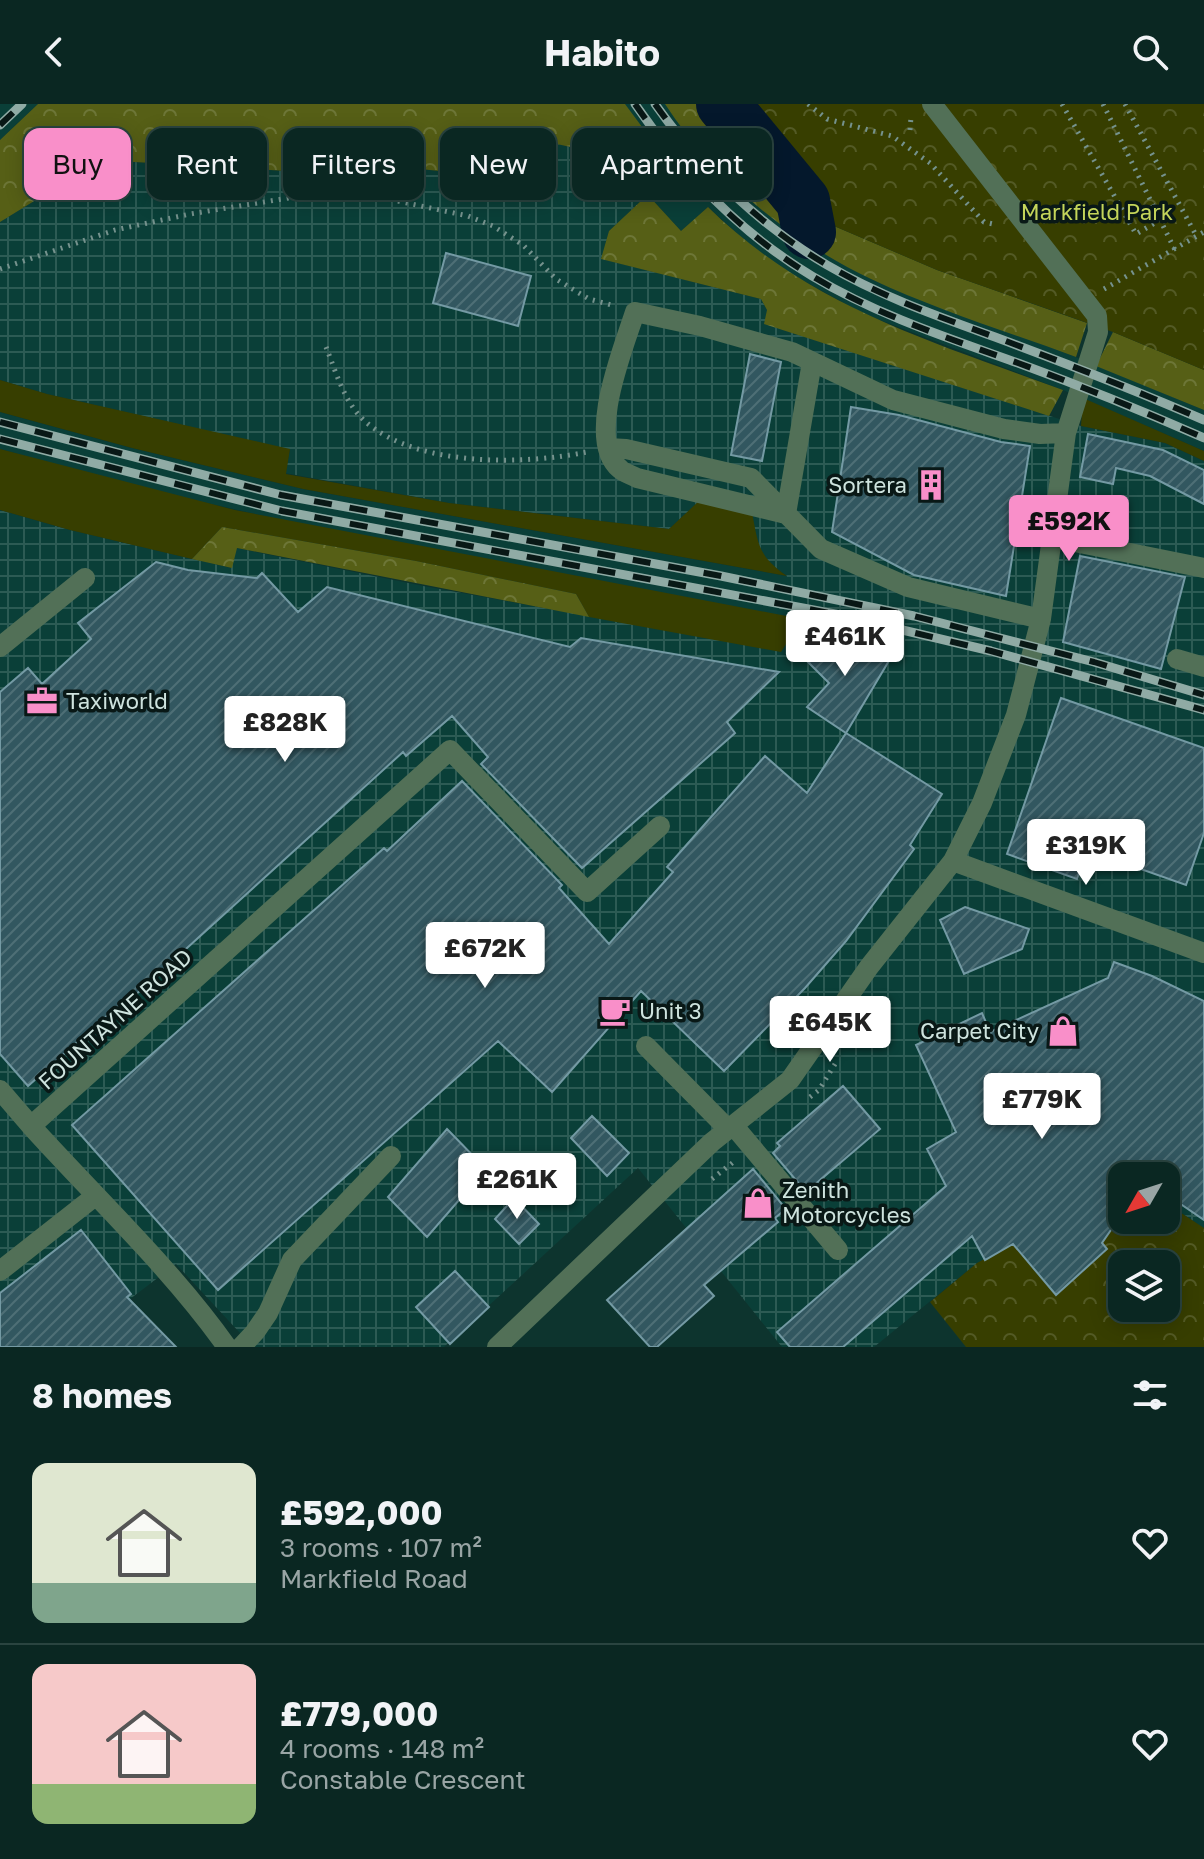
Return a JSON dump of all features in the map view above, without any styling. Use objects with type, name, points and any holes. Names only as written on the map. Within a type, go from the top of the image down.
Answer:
[{"type":"street","points":[[497,1347],[730,1127],[790,1080],[869,967],[953,861],[982,803],[1016,715],[1041,619],[1066,433],[1098,332],[1097,316],[932,104]]},
{"type":"street","points":[[786,514],[637,478],[618,468],[608,448],[608,400],[635,312],[792,352],[893,400],[1004,429],[1040,434],[1066,433]]},
{"type":"street","points":[[786,514],[812,362]]},
{"type":"street","points":[[608,448],[727,470],[751,478],[821,549],[908,587],[1041,619]]},
{"type":"street","points":[[1050,537],[1204,568]]},
{"type":"street","points":[[0,647],[85,578]]},
{"type":"street","points":[[1177,659],[1204,667]]},
{"type":"street","name":"FOUNTAYNE ROAD","points":[[31,1126],[450,750],[587,892],[660,826]]},
{"type":"street","points":[[953,861],[1204,953]]},
{"type":"street","points":[[646,1046],[730,1127],[838,1250]]},
{"type":"street","points":[[0,1090],[94,1197],[159,1263],[227,1347]]},
{"type":"street","points":[[241,1347],[268,1313],[292,1260],[391,1156]]},
{"type":"street","points":[[0,1271],[94,1197]]},
{"type":"path","points":[[808,104],[827,119],[892,136],[930,163],[984,222],[1029,231]]},
{"type":"path","points":[[1062,104],[1136,234],[1160,220]]},
{"type":"path","points":[[1103,104],[1175,250]]},
{"type":"path","points":[[1125,104],[1197,237]]},
{"type":"path","points":[[0,269],[115,230],[190,214],[301,196],[374,196],[468,216],[493,226],[523,245],[556,279],[589,299],[635,312]]},
{"type":"path","points":[[1085,300],[1204,232]]},
{"type":"path","points":[[326,347],[344,391],[357,412],[364,422],[391,440],[420,449],[482,460],[549,460],[608,448]]},
{"type":"shaded area","points":[[0,104],[38,104],[0,140]]},
{"type":"shaded area","points":[[625,104],[665,104],[683,128],[641,128]]},
{"type":"shaded area","points":[[556,144],[572,147],[572,200],[642,200],[609,231],[602,259],[761,299],[767,310],[765,324],[1081,426],[1165,443],[1204,461],[1204,1228],[1180,1212],[1180,1162],[1108,1162],[1108,1234],[1102,1242],[1107,1249],[1056,1295],[1013,1245],[977,1263],[874,1347],[782,1347],[638,1168],[444,1347],[253,1347],[176,1264],[67,1347],[0,1347],[0,510],[231,568],[236,548],[423,586],[781,651],[801,619],[778,614],[787,576],[771,565],[761,553],[757,541],[701,500],[669,529],[449,503],[285,473],[290,450],[47,394],[0,380],[0,222],[36,200],[131,200],[131,162],[147,163],[147,200],[267,200],[267,170],[283,171],[283,200],[424,200],[424,169],[440,171],[440,200],[556,200]]},
{"type":"shaded area","points":[[653,200],[751,200],[791,232],[873,280],[1076,357],[1204,410],[1204,451],[1063,390],[864,314],[780,268],[708,207],[681,231]]},
{"type":"shaded area","points":[[0,412],[303,489],[787,576],[830,625],[299,524],[132,486],[0,449]]},
{"type":"green space","points":[[38,104],[625,104],[643,128],[572,128],[572,147],[556,144],[556,128],[440,128],[440,171],[424,169],[424,128],[283,128],[283,171],[267,170],[267,128],[147,128],[147,163],[131,162],[131,128],[24,128],[24,200],[36,200],[0,222],[0,140]]},
{"type":"green space","points":[[665,104],[699,104],[716,128],[683,128]]},
{"type":"green space","name":"Markfield Park","points":[[699,104],[1204,104],[1204,370],[1113,332],[937,270],[834,226],[772,182],[772,128],[717,128]]},
{"type":"green space","points":[[772,182],[834,226],[937,270],[1087,323],[1076,357],[947,311],[871,279],[812,246],[751,200],[772,200]]},
{"type":"green space","points":[[642,200],[653,200],[681,231],[708,207],[747,242],[831,296],[920,337],[1063,390],[1049,416],[764,324],[767,310],[761,299],[601,259],[609,231]]},
{"type":"green space","points":[[1113,332],[1204,370],[1204,410],[1096,366]]},
{"type":"green space","points":[[0,380],[47,394],[290,449],[286,474],[449,503],[669,529],[700,500],[752,512],[761,549],[771,563],[787,576],[303,489],[132,448],[0,412]]},
{"type":"green space","points":[[1083,398],[1204,451],[1204,461],[1165,443],[1081,426]]},
{"type":"green space","points":[[0,449],[235,510],[802,619],[781,652],[589,617],[576,594],[416,561],[222,527],[192,559],[0,510]]},
{"type":"green space","points":[[222,527],[416,561],[576,594],[589,617],[237,548],[232,568],[192,559]]},
{"type":"green space","points":[[1180,1212],[1204,1228],[1204,1347],[966,1347],[930,1302],[977,1263],[1013,1244],[1056,1294],[1107,1249],[1102,1243],[1108,1234],[1180,1234]]},
{"type":"building","points":[[446,253],[531,276],[518,326],[433,303]]},
{"type":"building","points":[[750,354],[781,362],[762,461],[731,455]]},
{"type":"building","name":"Sortera","points":[[851,407],[899,415],[1001,442],[1030,446],[1006,596],[914,575],[832,532]]},
{"type":"building","points":[[1088,434],[1163,450],[1204,470],[1204,504],[1150,476],[1116,468],[1113,484],[1080,477]]},
{"type":"building","points":[[1080,556],[1185,577],[1161,669],[1063,642]]},
{"type":"building","points":[[156,562],[188,570],[257,578],[262,573],[298,612],[327,587],[570,647],[581,638],[779,672],[727,722],[735,733],[582,868],[481,764],[488,757],[452,716],[406,756],[403,752],[111,1017],[109,1014],[28,1086],[0,1054],[0,692],[28,668],[42,684],[91,639],[78,623]]},
{"type":"building","points":[[827,630],[847,643],[852,635],[890,659],[846,733],[807,707],[829,683],[807,661]]},
{"type":"building","points":[[1061,698],[1204,748],[1204,833],[1186,885],[1087,850],[1077,879],[1007,854]]},
{"type":"building","points":[[846,733],[942,794],[910,845],[914,849],[846,941],[724,1071],[641,991],[552,1092],[498,1041],[218,1290],[72,1125],[384,848],[387,851],[462,781],[562,885],[559,888],[609,944],[673,872],[667,867],[765,756],[807,793]]},
{"type":"building","points":[[965,907],[1029,929],[1022,949],[964,974],[940,920]]},
{"type":"building","points":[[1114,962],[1204,1001],[1204,1220],[1180,1204],[1180,1162],[1108,1162],[1108,1234],[1102,1243],[1107,1249],[1056,1295],[1013,1244],[985,1260],[972,1236],[843,1347],[790,1347],[777,1332],[946,1186],[927,1149],[956,1132],[916,1045],[982,1013],[990,1032],[1108,978]]},
{"type":"building","points":[[843,1086],[880,1129],[806,1192],[773,1153],[780,1146],[777,1143]]},
{"type":"building","points":[[592,1116],[629,1153],[607,1176],[571,1138]]},
{"type":"building","points":[[447,1129],[486,1169],[427,1237],[388,1197]]},
{"type":"building","points":[[753,1169],[786,1209],[775,1218],[778,1222],[704,1285],[714,1296],[657,1347],[650,1347],[607,1300]]},
{"type":"building","points":[[514,1198],[539,1224],[519,1244],[495,1219]]},
{"type":"building","points":[[81,1230],[131,1294],[127,1297],[176,1347],[0,1347],[0,1293]]},
{"type":"building","points":[[455,1271],[489,1307],[450,1344],[416,1307]]},
{"type":"waterway","points":[[723,104],[803,201],[809,232]]},
{"type":"railway","points":[[0,125],[22,104]]},
{"type":"railway","points":[[635,104],[672,154],[714,199],[761,241],[812,276],[887,314],[1135,408],[1204,438]]},
{"type":"railway","points":[[655,104],[692,151],[732,194],[777,232],[827,265],[909,305],[1204,420]]},
{"type":"railway","points":[[0,422],[281,495],[721,576],[914,616],[1094,662],[1204,695]]},
{"type":"railway","points":[[0,439],[282,511],[835,614],[991,651],[1204,710]]},
{"type":"place","name":"Sortera","points":[[931,485]]},
{"type":"place","name":"Taxiworld","points":[[42,701]]},
{"type":"place","name":"Unit 3","points":[[615,1011]]},
{"type":"place","name":"Carpet City","points":[[1063,1031]]},
{"type":"place","name":"Zenith Motorcycles","points":[[758,1203]]}]
